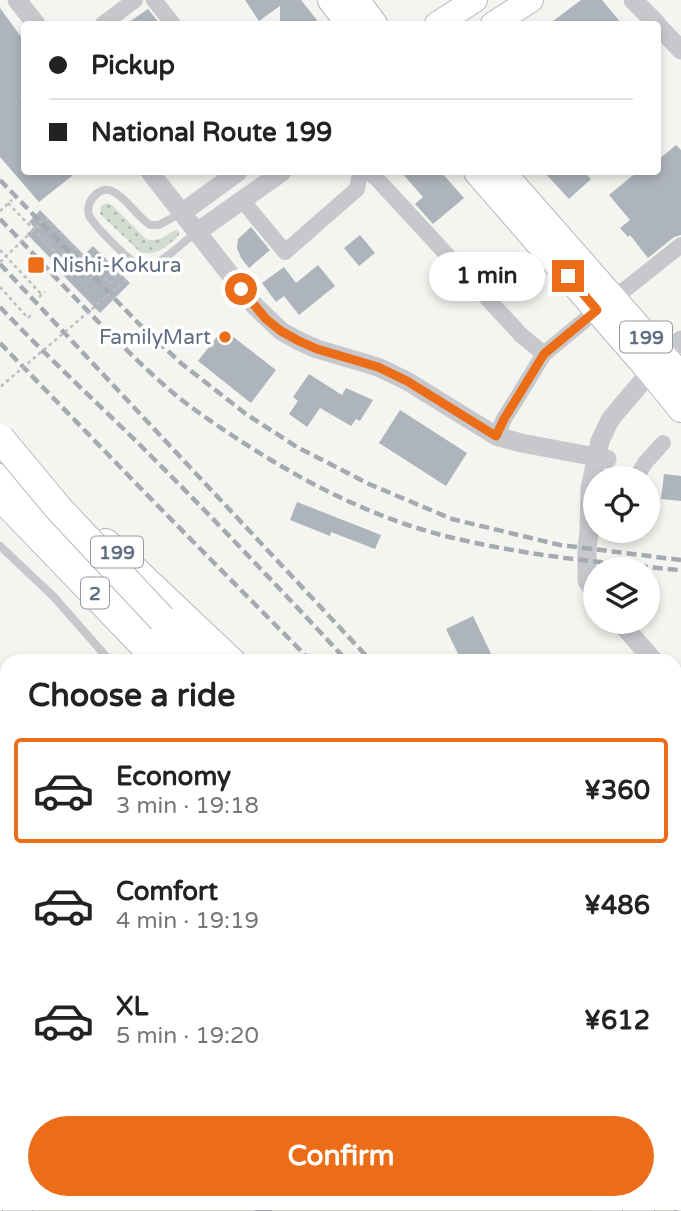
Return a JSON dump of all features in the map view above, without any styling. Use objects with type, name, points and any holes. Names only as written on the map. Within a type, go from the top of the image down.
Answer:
[{"type":"highway","points":[[331,0],[347,21]]},
{"type":"highway","points":[[356,0],[372,21]]},
{"type":"highway","name":"199","points":[[480,175],[604,304],[671,366],[681,409]]},
{"type":"highway","name":"199","points":[[504,175],[604,304]]},
{"type":"highway","name":"199","points":[[0,440],[225,654]]},
{"type":"highway","name":"2","points":[[0,440],[58,509],[193,654]]},
{"type":"highway","name":"199","points":[[0,477],[175,654]]},
{"type":"highway","name":"2","points":[[0,496],[152,654]]},
{"type":"highway","points":[[29,526],[136,654]]},
{"type":"main road","points":[[442,21],[475,0]]},
{"type":"main road","points":[[498,21],[531,0]]},
{"type":"street","points":[[17,0],[34,21]]},
{"type":"street","points":[[107,21],[135,0]]},
{"type":"street","points":[[154,0],[171,21]]},
{"type":"street","points":[[633,0],[653,21]]},
{"type":"street","points":[[661,29],[681,50]]},
{"type":"street","points":[[152,175],[254,305],[281,331],[317,349],[378,367],[407,381],[496,436],[583,468]]},
{"type":"street","points":[[183,212],[234,175]]},
{"type":"street","points":[[197,232],[278,175]]},
{"type":"street","points":[[242,200],[285,252],[358,189],[360,175]]},
{"type":"street","points":[[372,175],[521,335],[544,354]]},
{"type":"street","points":[[496,436],[544,354],[681,245]]},
{"type":"street","points":[[601,466],[620,425],[671,366]]},
{"type":"street","points":[[643,466],[663,443]]},
{"type":"street","points":[[630,634],[648,654]]},
{"type":"lane","points":[[183,212],[159,225],[150,225],[109,190],[104,190],[92,198],[88,210],[95,224],[131,260],[141,266],[157,264],[197,232]]},
{"type":"lane","points":[[0,546],[54,597],[104,654]]},
{"type":"path","points":[[0,211],[10,202],[34,230],[62,255],[52,265]]},
{"type":"path","points":[[0,262],[46,218],[110,283],[119,274]]},
{"type":"path","points":[[0,250],[42,294]]},
{"type":"path","points":[[0,387],[125,281],[102,257]]},
{"type":"path","points":[[0,288],[28,318],[32,314]]},
{"type":"shaded area","points":[[107,203],[146,239],[158,239],[176,230],[179,235],[156,252],[140,252],[100,214],[101,206]]},
{"type":"building","points":[[245,0],[301,0],[318,21],[280,21],[280,6],[259,21]]},
{"type":"building","points":[[581,0],[602,0],[620,21],[553,21]]},
{"type":"building","points":[[0,8],[21,37],[21,175],[73,175],[39,202],[0,157]]},
{"type":"building","points":[[148,9],[158,21],[130,21]]},
{"type":"building","points":[[676,145],[681,150],[681,235],[674,237],[648,258],[630,235],[628,237],[620,228],[630,220],[609,195],[633,175],[661,175],[661,158]]},
{"type":"building","points":[[404,175],[444,175],[464,198],[433,224],[415,204],[423,197]]},
{"type":"building","points":[[547,175],[587,175],[591,179],[569,199]]},
{"type":"building","name":"Nishi-Kokura","points":[[40,210],[84,255],[93,246],[130,283],[100,313],[27,234],[34,227],[29,222]]},
{"type":"building","points":[[251,227],[270,250],[249,268],[237,248],[238,239]]},
{"type":"building","points":[[360,235],[375,253],[359,266],[344,248]]},
{"type":"building","points":[[318,265],[335,286],[299,315],[284,296],[276,302],[262,283],[284,267],[296,283]]},
{"type":"building","points":[[223,329],[276,370],[251,403],[198,361]]},
{"type":"building","points":[[309,374],[342,395],[346,388],[373,400],[360,421],[356,419],[351,426],[320,408],[307,427],[289,414],[298,401],[293,397]]},
{"type":"building","points":[[400,410],[467,453],[446,486],[379,443]]},
{"type":"building","points":[[664,474],[681,476],[681,501],[661,499]]},
{"type":"building","points":[[297,502],[381,535],[375,549],[331,532],[330,536],[290,520]]},
{"type":"building","points":[[473,616],[491,654],[458,654],[446,629]]},
{"type":"railway","points":[[0,180],[140,325],[182,364],[246,414],[297,447],[369,484],[452,519],[560,545],[681,560]]},
{"type":"railway","points":[[0,219],[101,324],[172,392],[233,436],[313,484],[398,522],[458,539],[596,562],[679,570]]},
{"type":"railway","points":[[0,264],[365,654]]},
{"type":"railway","points":[[0,307],[177,482],[340,654]]},
{"type":"railway","points":[[0,343],[304,654]]},
{"type":"place","name":"Nishi-Kokura","points":[[36,265]]},
{"type":"place","name":"FamilyMart","points":[[225,337]]},
{"type":"route","points":[[241,289],[266,319],[281,331],[317,349],[378,367],[407,381],[496,436],[544,354],[597,310],[568,276]]}]
